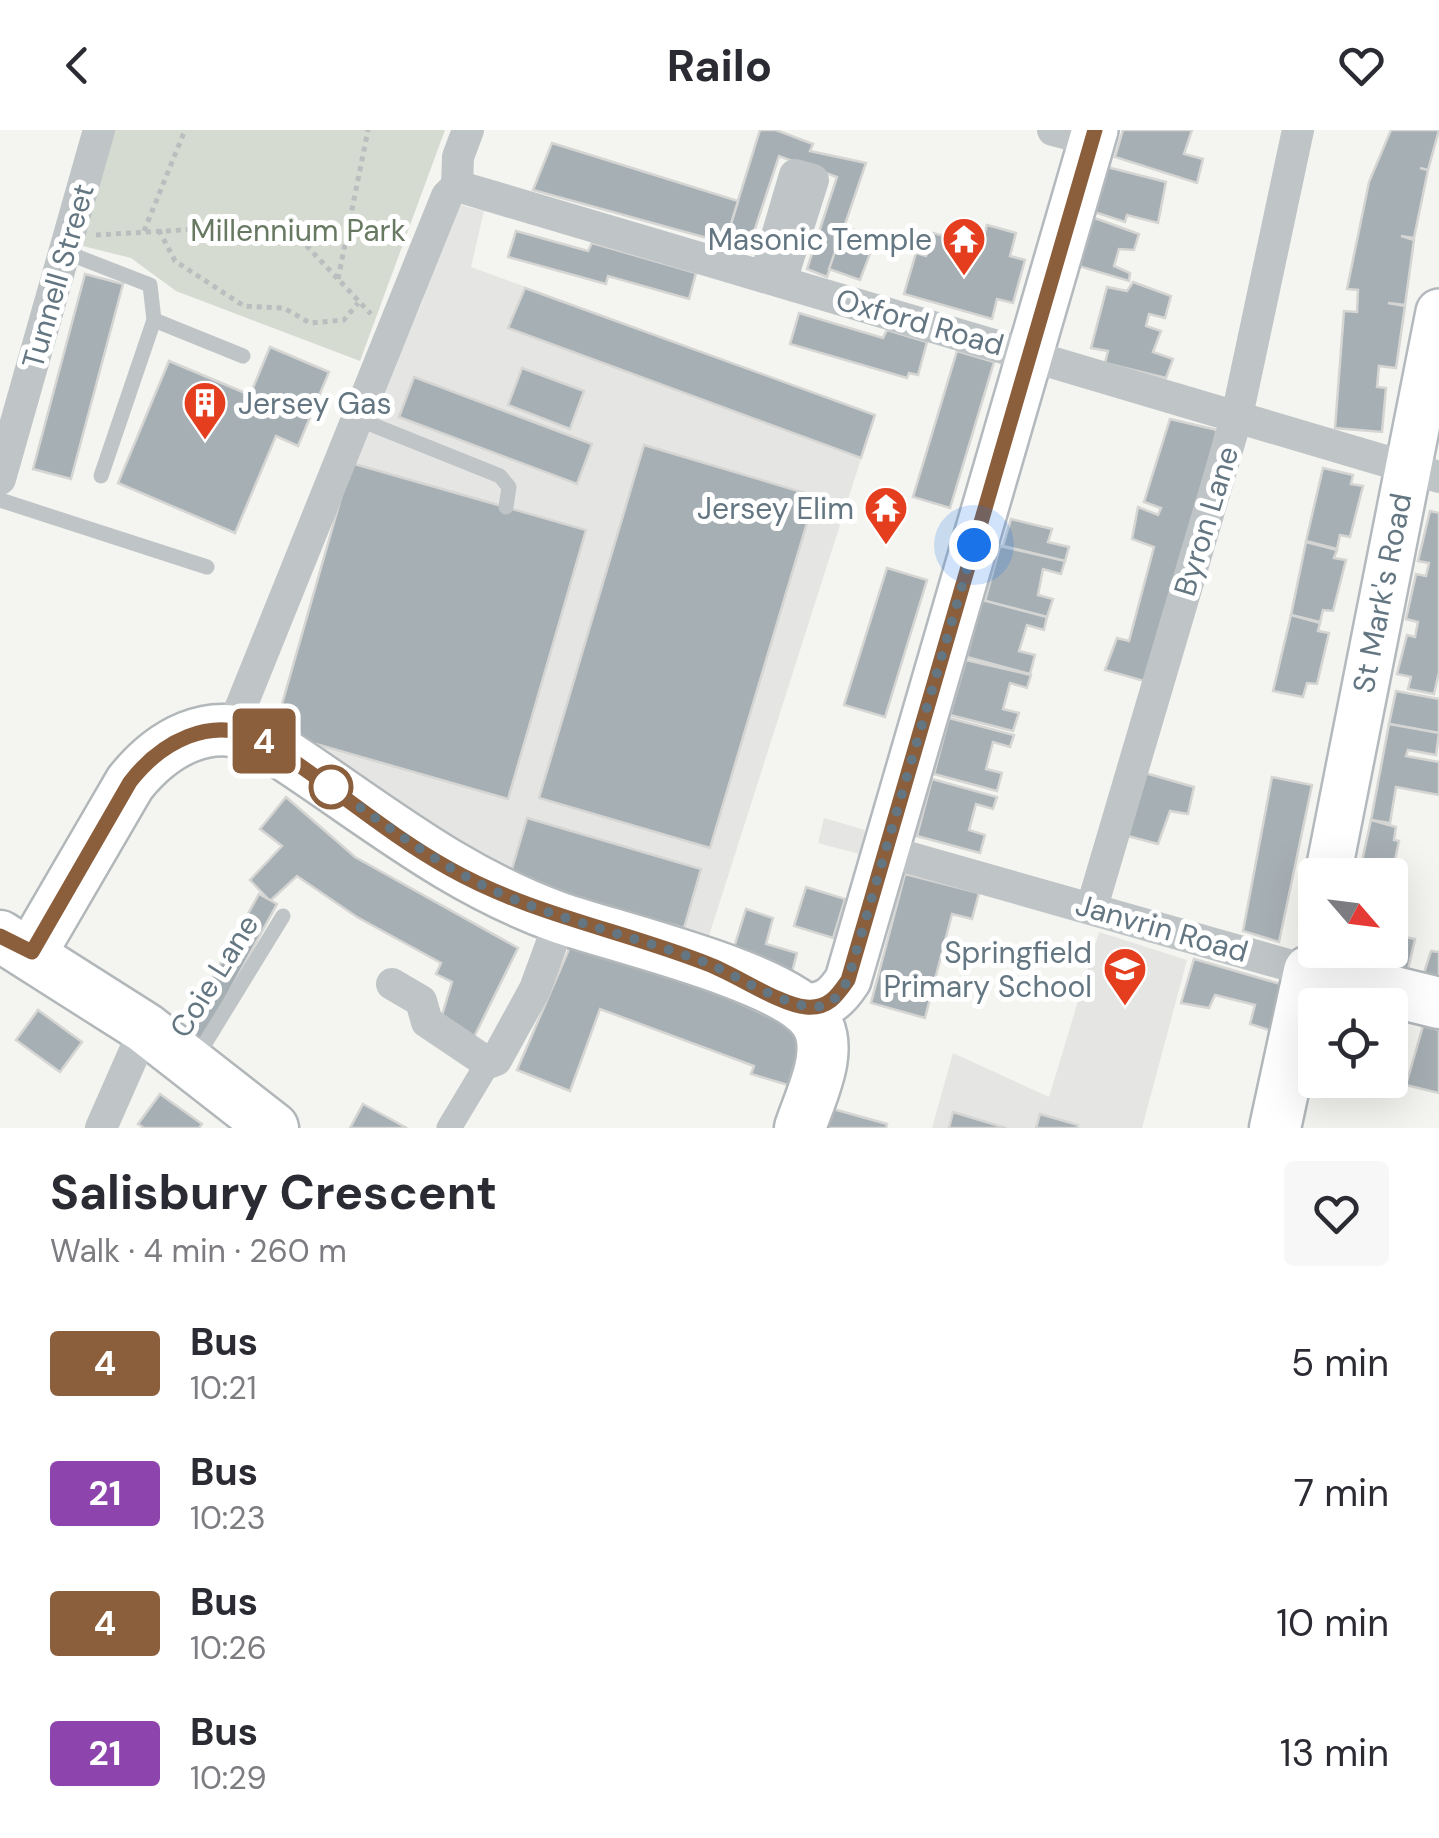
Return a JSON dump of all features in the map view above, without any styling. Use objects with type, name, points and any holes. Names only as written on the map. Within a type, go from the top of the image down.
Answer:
[{"type":"main road","points":[[803,1007],[824,1006],[837,997],[848,980],[1030,354],[1080,133]]},
{"type":"main road","name":"St Mark's Road","points":[[1332,858],[1423,472],[1439,312]]},
{"type":"main road","points":[[274,1128],[145,1028],[16,944],[148,760],[183,738],[232,729],[288,756],[449,869],[561,918],[708,964],[803,1007],[816,1022],[822,1042],[821,1061],[800,1128]]},
{"type":"main road","points":[[1275,1128],[1310,968]]},
{"type":"main road","name":"Janvrin Road","points":[[1342,968],[1439,1003]]},
{"type":"street","name":"Tunnell Street","points":[[0,478],[76,244],[99,130]]},
{"type":"street","points":[[232,729],[447,196],[457,186],[458,156],[468,130]]},
{"type":"street","name":"Byron Lane","points":[[1092,906],[1237,416],[1298,130]]},
{"type":"street","name":"Oxford Road","points":[[457,186],[1423,472]]},
{"type":"street","name":"Janvrin Road","points":[[886,851],[1092,906],[1298,954]]},
{"type":"street","points":[[449,1128],[488,1063],[496,1060],[535,989],[561,918]]},
{"type":"street","points":[[392,984],[421,1001],[427,1022],[488,1063]]},
{"type":"street","points":[[101,1128],[145,1028]]},
{"type":"lane","points":[[76,244],[150,285],[154,320],[101,476]]},
{"type":"lane","points":[[154,320],[243,356]]},
{"type":"lane","points":[[358,419],[500,476],[509,487],[506,507]]},
{"type":"lane","points":[[0,500],[207,567]]},
{"type":"lane","name":"Coie Lane","points":[[192,1064],[283,916]]},
{"type":"path","points":[[144,231],[185,130]]},
{"type":"path","points":[[338,279],[368,130]]},
{"type":"path","points":[[76,244],[144,231],[286,224],[358,303],[393,332]]},
{"type":"path","points":[[159,230],[175,261],[244,306],[284,308],[310,322],[327,323],[344,320],[358,303]]},
{"type":"shaded area","points":[[457,204],[484,211],[471,267],[875,415],[707,942],[564,905],[274,732],[351,463],[421,305]]},
{"type":"shaded area","points":[[824,818],[865,830],[859,854],[818,843]]},
{"type":"shaded area","name":"Springfield Primary School","points":[[1099,932],[1187,960],[1142,1128],[932,1128],[953,1053],[1049,1097]]},
{"type":"green space","name":"Millennium Park","points":[[111,130],[445,130],[360,361],[176,291],[131,258],[79,245]]},
{"type":"building","points":[[760,130],[776,130],[813,144],[810,151],[866,163],[827,277],[807,269],[837,177],[779,156],[748,250],[725,243]]},
{"type":"building","points":[[1123,130],[1192,130],[1184,154],[1203,159],[1197,183],[1115,157]]},
{"type":"building","points":[[1391,130],[1439,130],[1414,238],[1401,236],[1414,240],[1405,305],[1388,303],[1405,306],[1396,368],[1379,366],[1377,387],[1386,388],[1382,432],[1335,428],[1344,311],[1357,312],[1358,290],[1347,289],[1369,182]]},
{"type":"building","points":[[552,143],[738,201],[725,243],[533,190]]},
{"type":"building","points":[[1107,167],[1166,182],[1158,223],[1127,215],[1125,222],[1091,211]]},
{"type":"building","points":[[1089,216],[1139,234],[1134,250],[1119,249],[1114,266],[1130,273],[1129,281],[1075,265]]},
{"type":"building","name":"Masonic Temple","points":[[987,225],[1016,233],[1010,256],[1025,260],[1013,303],[997,299],[992,319],[904,294],[916,253],[926,256],[933,233],[981,246]]},
{"type":"building","points":[[844,226],[876,238],[860,280],[829,269]]},
{"type":"building","points":[[516,231],[588,251],[592,243],[696,273],[689,299],[608,276],[606,284],[508,257]]},
{"type":"building","points":[[85,274],[123,284],[71,479],[33,469]]},
{"type":"building","points":[[1133,282],[1171,296],[1165,318],[1149,314],[1146,326],[1161,331],[1153,352],[1173,359],[1166,378],[1105,363],[1108,351],[1091,348],[1107,287],[1127,291]]},
{"type":"building","points":[[525,288],[875,415],[861,458],[508,328]]},
{"type":"building","points":[[799,313],[883,338],[887,330],[927,342],[918,375],[909,373],[907,378],[790,344]]},
{"type":"building","name":"Jersey Gas","points":[[270,347],[329,372],[298,446],[276,436],[235,533],[118,483],[169,361],[250,395]]},
{"type":"building","points":[[957,351],[994,362],[950,508],[913,497]]},
{"type":"building","points":[[522,368],[584,391],[570,429],[508,405]]},
{"type":"building","points":[[414,377],[592,444],[577,484],[399,417]]},
{"type":"building","points":[[1170,419],[1217,430],[1151,683],[1105,670],[1117,638],[1129,641],[1154,547],[1132,539],[1138,507],[1158,515],[1161,508],[1144,502]]},
{"type":"building","points":[[644,445],[815,496],[710,848],[539,798]]},
{"type":"building","points":[[351,463],[586,530],[508,799],[274,732]]},
{"type":"building","points":[[1323,468],[1353,475],[1351,484],[1363,486],[1350,537],[1340,535],[1337,549],[1306,541]]},
{"type":"building","points":[[1430,511],[1439,513],[1439,672],[1434,694],[1408,689],[1411,677],[1397,674],[1407,635],[1415,637],[1418,622],[1406,619],[1416,574],[1426,576],[1429,563],[1418,561]]},
{"type":"building","points":[[1011,519],[1052,529],[1048,542],[1069,547],[1065,561],[1003,546]]},
{"type":"building","points":[[1306,542],[1337,550],[1334,558],[1346,560],[1333,611],[1323,610],[1320,622],[1291,615]]},
{"type":"building","points":[[1000,546],[1065,561],[1061,574],[1043,569],[1038,595],[1053,599],[1047,617],[985,601]]},
{"type":"building","points":[[887,568],[927,580],[885,717],[844,705]]},
{"type":"building","points":[[982,600],[1047,617],[1044,630],[1027,625],[1019,651],[1035,655],[1030,674],[967,657]]},
{"type":"building","points":[[1291,615],[1320,623],[1318,631],[1329,633],[1317,684],[1307,683],[1303,697],[1273,691]]},
{"type":"building","points":[[966,660],[1031,675],[1027,688],[1010,683],[1003,709],[1019,713],[1013,731],[950,715]]},
{"type":"building","points":[[1396,691],[1439,699],[1439,733],[1389,724]]},
{"type":"building","points":[[949,718],[1014,735],[1010,747],[993,742],[986,769],[1002,773],[997,791],[934,774]]},
{"type":"building","points":[[1389,724],[1439,733],[1436,755],[1408,750],[1406,756],[1439,762],[1439,795],[1396,787],[1390,823],[1371,820]]},
{"type":"building","points":[[1145,773],[1194,787],[1188,814],[1170,811],[1158,844],[1128,836]]},
{"type":"building","points":[[1272,777],[1312,785],[1279,942],[1243,931]]},
{"type":"building","points":[[932,779],[997,797],[993,809],[976,804],[969,830],[985,835],[980,853],[917,836]]},
{"type":"building","points":[[286,797],[355,857],[518,948],[473,1039],[440,1022],[452,982],[436,974],[441,963],[357,917],[297,876],[270,901],[250,880],[282,846],[260,829]]},
{"type":"building","points":[[527,818],[701,869],[684,928],[667,923],[665,931],[509,879]]},
{"type":"building","points":[[1371,820],[1396,827],[1394,840],[1399,841],[1395,858],[1363,858]]},
{"type":"building","points":[[905,874],[979,893],[972,919],[952,914],[925,1018],[871,1003]]},
{"type":"building","points":[[806,887],[845,899],[833,938],[794,926]]},
{"type":"building","points":[[259,894],[277,904],[199,1047],[180,1036]]},
{"type":"building","points":[[746,909],[773,918],[766,944],[797,953],[792,972],[732,954]]},
{"type":"building","points":[[1408,938],[1415,939],[1407,974],[1378,968],[1408,968]]},
{"type":"building","points":[[573,940],[690,980],[788,1026],[801,1042],[788,1085],[751,1074],[754,1066],[600,1009],[570,1091],[517,1070]]},
{"type":"building","points":[[1431,951],[1439,952],[1439,980],[1423,976]]},
{"type":"building","points":[[1194,959],[1287,986],[1279,1033],[1250,1024],[1255,1005],[1215,995],[1209,1008],[1181,1003]]},
{"type":"building","points":[[38,1010],[82,1042],[60,1072],[16,1040]]},
{"type":"building","points":[[1423,1026],[1439,1030],[1439,1093],[1408,1085]]},
{"type":"building","points":[[160,1094],[202,1124],[199,1128],[144,1128],[138,1124]]},
{"type":"building","points":[[363,1104],[407,1128],[350,1128]]},
{"type":"building","points":[[833,1109],[887,1124],[886,1128],[827,1128]]},
{"type":"building","points":[[953,1112],[1006,1128],[949,1128]]},
{"type":"building","points":[[1040,1114],[1078,1125],[1077,1128],[1036,1128]]},
{"type":"bus line","name":"4","points":[[0,936],[32,952],[130,782],[148,760],[183,738],[218,728],[232,729],[246,732],[288,756],[449,869],[501,894],[561,918],[708,964],[803,1007],[824,1006],[837,997],[848,980],[1095,130]]},
{"type":"place","name":"Masonic Temple","points":[[964,277]]},
{"type":"place","name":"Jersey Gas","points":[[205,441]]},
{"type":"place","name":"Jersey Elim","points":[[886,546]]},
{"type":"place","name":"Springfield Primary School","points":[[1125,1007]]},
{"type":"route","points":[[331,787],[449,869],[501,894],[561,918],[708,964],[803,1007],[824,1006],[837,997],[848,980],[974,545]]}]
